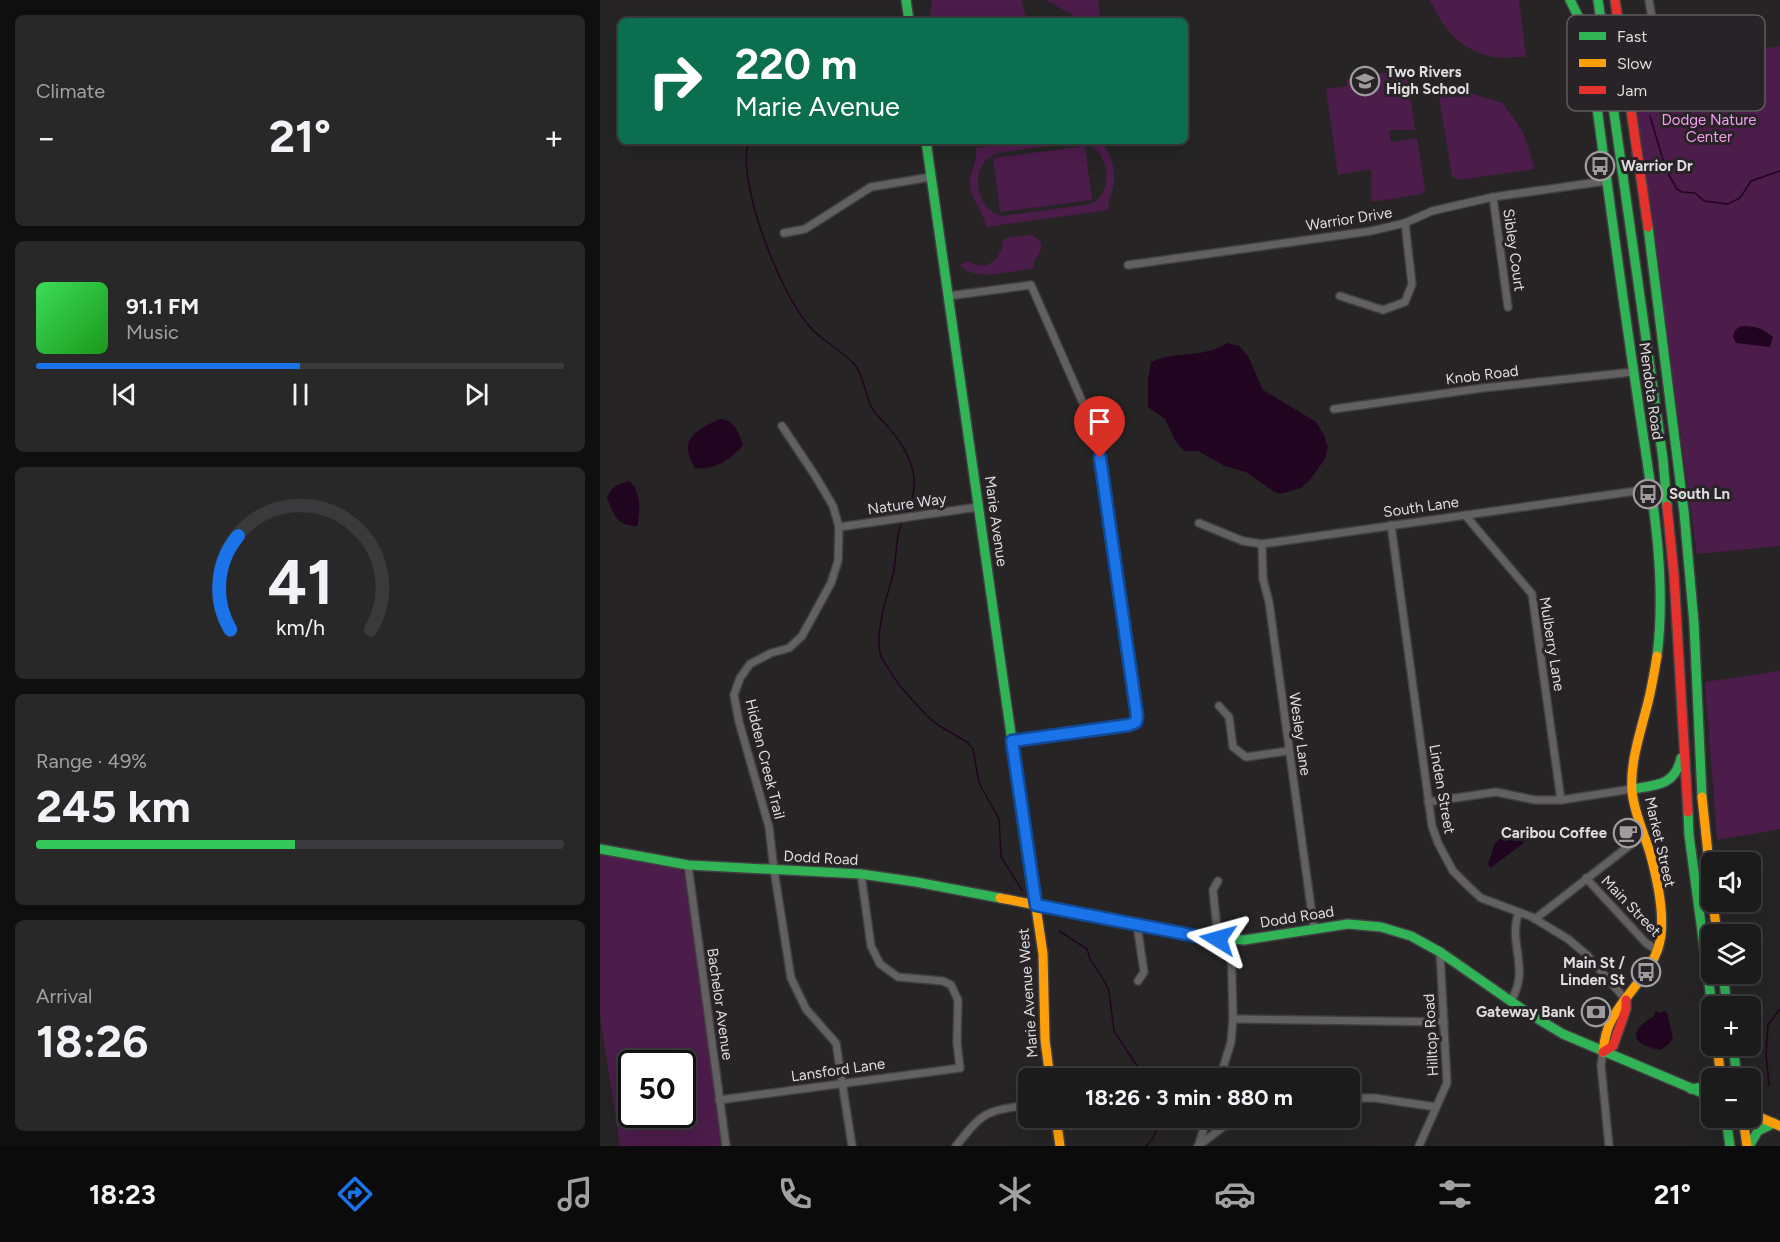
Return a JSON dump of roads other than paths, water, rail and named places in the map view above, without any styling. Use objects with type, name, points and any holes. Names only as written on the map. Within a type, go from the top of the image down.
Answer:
[{"type":"main road","points":[[906,0],[909,18]]},
{"type":"main road","name":"Mendota Road","points":[[1570,0],[1578,15]]},
{"type":"main road","points":[[1598,0],[1600,15]]},
{"type":"main road","points":[[1615,0],[1617,15]]},
{"type":"main road","name":"Mendota Road","points":[[1597,111],[1650,489],[1656,551],[1659,628],[1657,658],[1632,768],[1632,789]]},
{"type":"main road","points":[[1613,111],[1666,492],[1674,575],[1692,860],[1711,996]]},
{"type":"main road","points":[[1630,111],[1678,457],[1690,578],[1708,852]]},
{"type":"main road","name":"Marie Avenue","points":[[926,144],[1036,905]]},
{"type":"main road","points":[[1666,492],[1677,546],[1679,570],[1682,576],[1690,578]]},
{"type":"main road","points":[[1632,789],[1661,785],[1676,774],[1680,766],[1683,735]]},
{"type":"main road","name":"Market Street","points":[[1603,1052],[1603,1042],[1619,1007],[1646,973],[1658,951],[1661,933],[1651,857],[1636,814],[1632,789]]},
{"type":"main road","name":"Dodd Road","points":[[600,849],[688,865],[861,874],[915,882],[1218,939],[1258,938],[1348,924],[1381,927],[1411,936],[1440,952],[1563,1034],[1701,1093]]},
{"type":"main road","name":"Marie Avenue West","points":[[1036,905],[1043,954],[1045,1040],[1049,1068]]},
{"type":"main road","points":[[1718,1056],[1720,1067]]},
{"type":"main road","points":[[1691,1089],[1701,1087]]},
{"type":"main road","points":[[1761,1117],[1777,1124]]},
{"type":"main road","points":[[1748,1146],[1754,1134],[1762,1128],[1777,1124]]},
{"type":"main road","points":[[1057,1128],[1060,1146]]},
{"type":"main road","points":[[1727,1128],[1730,1146]]},
{"type":"main road","points":[[1745,1128],[1748,1146]]},
{"type":"street","points":[[1649,0],[1651,15]]},
{"type":"street","points":[[783,233],[805,229],[871,187],[931,177]]},
{"type":"street","name":"Warrior Drive","points":[[1128,265],[1371,231],[1405,223],[1432,211],[1493,197],[1606,181]]},
{"type":"street","name":"Sibley Court","points":[[1493,197],[1508,307]]},
{"type":"street","points":[[1340,296],[1383,310],[1405,302],[1412,284],[1405,223]]},
{"type":"street","points":[[948,296],[1031,285],[1097,435],[1099,447],[1136,722],[1129,725],[1012,741]]},
{"type":"street","name":"Knob Road","points":[[1334,409],[1483,388],[1633,372]]},
{"type":"street","name":"Hidden Creek Trail","points":[[782,426],[833,506],[839,527],[838,561],[831,583],[802,636],[789,648],[771,653],[750,664],[740,678],[734,695],[739,722],[769,827],[791,978],[806,1009],[836,1043],[852,1146]]},
{"type":"street","name":"South Lane","points":[[1199,523],[1243,541],[1262,543],[1650,489]]},
{"type":"street","name":"Nature Way","points":[[839,527],[978,507]]},
{"type":"street","name":"Mulberry Lane","points":[[1465,515],[1532,594],[1561,800]]},
{"type":"street","name":"Linden Street","points":[[1391,525],[1428,802],[1432,826],[1438,843],[1453,871],[1481,898],[1535,919],[1568,939],[1587,955],[1626,1000]]},
{"type":"street","name":"Wesley Lane","points":[[1262,543],[1263,579],[1269,602],[1314,929]]},
{"type":"street","points":[[1219,706],[1229,717],[1233,747],[1246,757],[1288,751]]},
{"type":"street","points":[[1428,802],[1496,792],[1535,800],[1561,800],[1632,789]]},
{"type":"street","name":"Main Street","points":[[1643,835],[1586,878],[1646,943],[1658,951]]},
{"type":"street","name":"Bachelor Avenue","points":[[688,865],[726,1146]]},
{"type":"street","name":"Lansford Lane","points":[[719,1100],[960,1068],[957,1043],[958,1000],[951,985],[943,981],[898,977],[880,964],[871,946],[861,874]]},
{"type":"street","points":[[1535,919],[1586,878]]},
{"type":"street","points":[[1218,881],[1213,890],[1218,939]]},
{"type":"street","points":[[1511,1001],[1520,978],[1514,930],[1519,912]]},
{"type":"street","points":[[1137,925],[1144,972],[1138,981]]},
{"type":"street","points":[[1223,1068],[1231,1042],[1233,1019],[1231,940]]},
{"type":"street","name":"Hilltop Road","points":[[1419,1146],[1447,1083],[1440,952]]},
{"type":"street","points":[[1233,1019],[1444,1022]]},
{"type":"street","points":[[1603,1052],[1601,1065],[1609,1146]]},
{"type":"street","points":[[1360,1098],[1436,1107]]},
{"type":"street","points":[[956,1146],[975,1122],[987,1113],[1018,1107]]},
{"type":"street","points":[[1198,1145],[1204,1128]]},
{"type":"street","points":[[1198,1145],[1222,1128]]},
{"type":"waterway","points":[[1650,116],[1666,170],[1677,189],[1682,192],[1695,193],[1704,201],[1728,204],[1740,198],[1751,181],[1780,171]]},
{"type":"waterway","points":[[748,144],[746,160],[755,210],[774,265],[786,290],[810,327],[859,370],[871,406],[897,438],[909,458],[914,491],[906,514]]},
{"type":"waterway","points":[[902,521],[898,534],[894,571],[879,634],[881,657],[899,685],[927,716],[967,742],[973,749],[979,783],[999,819],[1001,857],[1022,890]]},
{"type":"waterway","points":[[1059,931],[1087,949],[1090,959],[1109,991],[1114,1031],[1138,1068]]},
{"type":"waterway","points":[[1769,1085],[1766,1054],[1768,1025],[1780,1009]]},
{"type":"waterway","points":[[1146,1146],[1152,1140],[1157,1128]]},
{"type":"place","name":"Two Rivers High School","points":[[1365,81]]},
{"type":"place","name":"Warrior Dr","points":[[1600,166]]},
{"type":"place","name":"South Ln","points":[[1648,494]]},
{"type":"place","name":"Caribou Coffee","points":[[1628,833]]},
{"type":"place","name":"Main St / Linden St","points":[[1646,972]]},
{"type":"place","name":"Gateway Bank","points":[[1596,1012]]},
{"type":"park label","name":"Dodge Nature Center","points":[[1709,128]]}]
